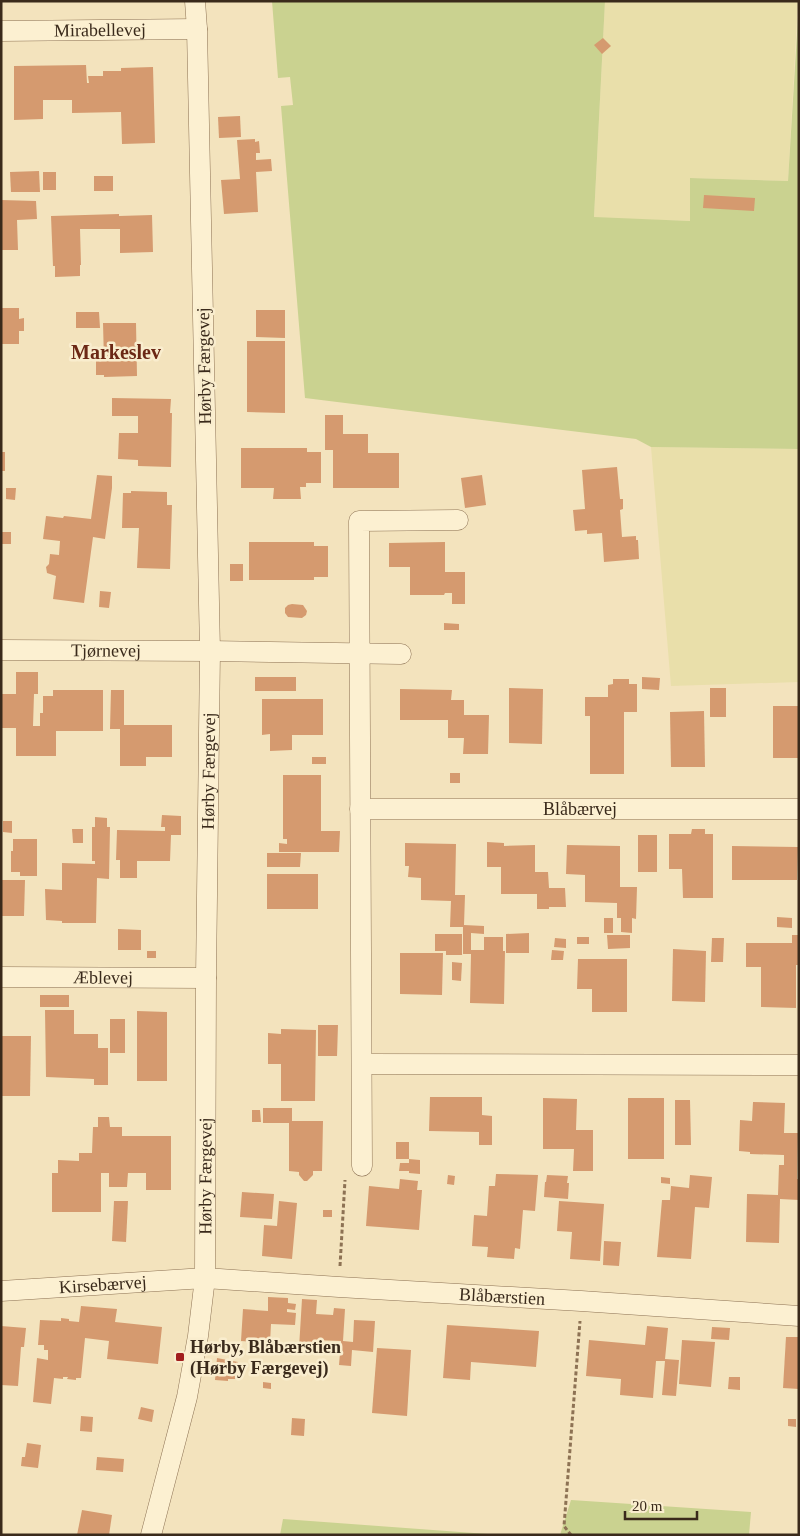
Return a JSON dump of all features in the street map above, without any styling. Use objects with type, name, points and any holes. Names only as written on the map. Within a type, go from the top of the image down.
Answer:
[{"type":"street","name":"Hørby Færgevej","points":[[151,1535],[188,1397],[205,1278],[210,651],[195,1]]},
{"type":"street","name":"Mirabellevej","points":[[1,31],[197,29]]},
{"type":"street","points":[[362,1166],[359,521],[458,520]]},
{"type":"street","name":"Tjørnevej","points":[[1,650],[210,651]]},
{"type":"street","points":[[210,651],[401,654]]},
{"type":"street","name":"Blåbærvej","points":[[360,809],[799,809]]},
{"type":"street","name":"Æblevej","points":[[1,977],[206,978]]},
{"type":"street","points":[[362,1064],[799,1065]]},
{"type":"street","name":"Blåbærstien","points":[[205,1278],[799,1316]]},
{"type":"street","name":"Kirsebærvej","points":[[1,1291],[205,1278]]},
{"type":"path","points":[[339,1287],[346,1172],[362,1166]]},
{"type":"path","points":[[571,1535],[564,1526],[581,1301]]},
{"type":"shaded area","points":[[605,1],[798,1],[788,181],[690,178],[691,221],[594,218]]},
{"type":"shaded area","points":[[651,447],[799,449],[799,682],[671,686]]},
{"type":"green space","points":[[272,1],[605,1],[594,217],[690,221],[690,178],[788,181],[799,1],[799,449],[651,447],[636,439],[305,398],[281,106],[293,105],[290,77],[278,78]]},
{"type":"green space","points":[[571,1500],[751,1512],[749,1535],[560,1535]]},
{"type":"green space","points":[[283,1519],[501,1535],[280,1535]]},
{"type":"building","points":[[603,38],[611,46],[602,54],[594,45]]},
{"type":"building","points":[[86,65],[87,83],[89,83],[88,76],[103,76],[103,71],[121,71],[121,68],[153,67],[155,143],[122,144],[121,112],[72,113],[72,100],[43,100],[43,119],[14,120],[14,66]]},
{"type":"building","points":[[240,116],[241,137],[219,138],[218,117]]},
{"type":"building","points":[[255,139],[255,142],[259,141],[260,153],[256,153],[256,160],[271,159],[272,171],[256,172],[258,212],[224,214],[221,180],[240,179],[237,140]]},
{"type":"building","points":[[39,171],[40,192],[11,192],[10,172]]},
{"type":"building","points":[[43,172],[56,172],[56,190],[43,190]]},
{"type":"building","points":[[94,176],[113,176],[113,191],[94,191]]},
{"type":"building","points":[[704,195],[755,198],[754,211],[703,208]]},
{"type":"building","points":[[1,200],[36,201],[37,219],[17,220],[18,250],[1,250]]},
{"type":"building","points":[[119,214],[119,216],[152,215],[153,252],[120,253],[120,229],[80,229],[80,276],[55,277],[51,216]]},
{"type":"building","points":[[1,308],[19,308],[19,319],[24,318],[24,331],[19,331],[19,344],[1,344]]},
{"type":"building","points":[[256,310],[285,310],[285,338],[256,337]]},
{"type":"building","points":[[76,312],[99,312],[100,328],[76,328]]},
{"type":"building","points":[[103,323],[136,323],[137,376],[104,377],[104,375],[96,375],[96,361],[104,361]]},
{"type":"building","points":[[247,341],[285,341],[285,413],[247,412]]},
{"type":"building","points":[[112,398],[171,399],[171,467],[138,466],[138,460],[118,459],[119,433],[138,433],[138,416],[112,416]]},
{"type":"building","points":[[325,415],[343,415],[343,434],[368,434],[368,453],[399,453],[399,488],[333,488],[333,450],[325,450]]},
{"type":"building","points":[[241,448],[307,448],[307,452],[321,452],[321,483],[306,483],[306,487],[300,487],[301,499],[273,499],[274,488],[241,488]]},
{"type":"building","points":[[1,452],[5,452],[5,471],[1,471]]},
{"type":"building","points":[[617,467],[620,499],[623,499],[623,509],[620,510],[622,537],[636,536],[639,559],[604,562],[602,533],[587,534],[587,530],[575,531],[573,510],[585,509],[582,470]]},
{"type":"building","points":[[97,475],[112,476],[112,488],[105,539],[93,537],[84,603],[53,599],[56,576],[47,573],[46,567],[49,564],[50,554],[59,555],[60,541],[43,539],[46,516],[91,519]]},
{"type":"building","points":[[482,475],[486,505],[465,508],[461,478]]},
{"type":"building","points":[[6,488],[16,488],[15,500],[6,499]]},
{"type":"building","points":[[131,491],[167,492],[167,505],[172,505],[170,569],[137,568],[139,528],[122,528],[123,493],[131,493]]},
{"type":"building","points":[[1,532],[11,532],[11,544],[1,544]]},
{"type":"building","points":[[249,542],[314,542],[314,546],[328,546],[328,577],[314,577],[314,580],[249,580]]},
{"type":"building","points":[[445,542],[445,572],[465,572],[465,604],[452,604],[452,593],[445,593],[444,595],[410,595],[410,567],[389,567],[389,543]]},
{"type":"building","points":[[230,564],[243,564],[243,581],[230,581]]},
{"type":"building","points":[[100,591],[111,592],[109,608],[99,607]]},
{"type":"building","points":[[292,604],[303,605],[307,611],[306,615],[302,618],[288,617],[285,613],[285,608]]},
{"type":"building","points":[[444,623],[459,624],[459,630],[444,630]]},
{"type":"building","points":[[16,672],[38,672],[38,694],[34,694],[33,726],[40,726],[40,713],[43,713],[43,696],[53,696],[53,690],[103,690],[103,731],[56,731],[56,756],[16,756],[16,728],[1,728],[1,694],[16,694]]},
{"type":"building","points":[[255,677],[296,677],[296,691],[255,691]]},
{"type":"building","points":[[642,677],[660,678],[659,690],[642,689]]},
{"type":"building","points":[[613,679],[629,679],[629,684],[637,684],[637,712],[624,712],[624,774],[590,774],[590,716],[585,716],[585,697],[608,697],[608,685],[613,684]]},
{"type":"building","points":[[509,688],[543,689],[542,744],[509,743]]},
{"type":"building","points":[[710,688],[726,688],[726,717],[710,717]]},
{"type":"building","points":[[400,689],[452,690],[451,700],[464,700],[464,715],[489,715],[488,754],[463,754],[464,738],[448,738],[448,720],[400,720]]},
{"type":"building","points":[[111,690],[124,690],[124,725],[172,725],[172,757],[146,757],[146,766],[120,766],[120,729],[110,729]]},
{"type":"building","points":[[262,699],[323,699],[323,735],[292,735],[292,750],[270,751],[270,734],[262,735]]},
{"type":"building","points":[[773,706],[799,706],[799,758],[773,758]]},
{"type":"building","points":[[704,711],[705,767],[671,767],[670,712]]},
{"type":"building","points":[[312,757],[326,757],[326,764],[312,764]]},
{"type":"building","points":[[450,773],[460,773],[460,783],[450,783]]},
{"type":"building","points":[[283,775],[321,775],[321,831],[340,831],[339,852],[279,852],[279,843],[287,844],[287,839],[283,839]]},
{"type":"building","points":[[162,815],[181,816],[181,835],[171,835],[170,861],[137,861],[137,878],[120,878],[120,860],[116,860],[117,830],[165,831],[165,827],[161,827]]},
{"type":"building","points":[[95,817],[107,818],[107,827],[110,827],[109,879],[97,878],[96,923],[62,923],[62,921],[46,920],[45,889],[62,890],[62,863],[95,864],[95,861],[92,861],[92,827],[95,827]]},
{"type":"building","points":[[3,821],[12,821],[12,833],[3,832]]},
{"type":"building","points":[[72,829],[83,829],[83,843],[73,843]]},
{"type":"building","points":[[692,829],[705,829],[705,834],[713,834],[713,898],[683,898],[682,869],[669,869],[669,834],[691,834]]},
{"type":"building","points":[[638,835],[657,835],[657,872],[638,872]]},
{"type":"building","points":[[13,839],[37,839],[37,876],[20,876],[20,872],[11,872]]},
{"type":"building","points":[[487,842],[504,843],[504,846],[535,845],[535,872],[548,872],[549,888],[565,888],[566,907],[537,909],[537,894],[501,894],[501,867],[487,867]]},
{"type":"building","points":[[405,843],[456,844],[455,895],[465,895],[464,925],[484,926],[484,934],[471,933],[471,950],[484,950],[484,937],[503,937],[503,951],[505,951],[504,1004],[470,1003],[471,954],[463,954],[463,927],[450,927],[451,901],[421,900],[421,878],[408,877],[409,866],[405,866]]},
{"type":"building","points":[[567,845],[620,846],[620,887],[637,887],[636,919],[632,918],[632,933],[621,932],[621,918],[617,918],[617,903],[585,902],[585,875],[566,874]]},
{"type":"building","points":[[732,846],[798,847],[797,880],[732,880]]},
{"type":"building","points":[[267,853],[301,853],[300,867],[267,867]]},
{"type":"building","points":[[267,874],[318,874],[318,909],[267,909]]},
{"type":"building","points":[[1,880],[25,880],[24,916],[1,916]]},
{"type":"building","points":[[777,917],[792,918],[792,928],[777,927]]},
{"type":"building","points":[[604,918],[613,918],[613,933],[604,933]]},
{"type":"building","points":[[118,929],[141,930],[141,950],[118,950]]},
{"type":"building","points":[[529,933],[529,953],[506,953],[506,934]]},
{"type":"building","points":[[435,934],[462,934],[462,955],[446,955],[446,951],[435,951]]},
{"type":"building","points":[[607,935],[630,935],[630,948],[608,949]]},
{"type":"building","points":[[792,935],[799,935],[799,965],[796,965],[796,1008],[761,1007],[761,967],[746,967],[746,943],[792,943]]},
{"type":"building","points":[[577,937],[589,937],[589,944],[577,944]]},
{"type":"building","points":[[555,938],[566,939],[566,948],[554,947]]},
{"type":"building","points":[[712,938],[724,938],[723,962],[711,962]]},
{"type":"building","points":[[673,949],[706,951],[705,1002],[672,1001]]},
{"type":"building","points":[[552,950],[564,951],[563,960],[551,960]]},
{"type":"building","points":[[147,951],[156,951],[156,958],[147,958]]},
{"type":"building","points":[[400,953],[443,953],[442,995],[400,994]]},
{"type":"building","points":[[578,959],[627,959],[627,1012],[592,1012],[592,989],[577,989]]},
{"type":"building","points":[[452,962],[462,963],[461,981],[452,980]]},
{"type":"building","points":[[40,995],[69,995],[69,1007],[40,1007]]},
{"type":"building","points":[[45,1010],[74,1010],[74,1034],[98,1034],[98,1048],[108,1048],[108,1085],[94,1085],[94,1079],[46,1077]]},
{"type":"building","points":[[137,1011],[167,1012],[167,1081],[137,1081]]},
{"type":"building","points":[[110,1019],[125,1019],[125,1053],[110,1053]]},
{"type":"building","points":[[318,1025],[338,1025],[337,1056],[318,1056]]},
{"type":"building","points":[[281,1029],[316,1030],[315,1101],[281,1101],[281,1064],[268,1064],[268,1033],[281,1034]]},
{"type":"building","points":[[1,1036],[31,1036],[30,1096],[1,1096]]},
{"type":"building","points":[[430,1097],[482,1097],[482,1115],[492,1116],[492,1145],[479,1145],[479,1132],[429,1131]]},
{"type":"building","points":[[543,1098],[577,1099],[576,1130],[593,1130],[593,1171],[573,1171],[574,1149],[543,1149]]},
{"type":"building","points":[[628,1098],[664,1098],[664,1159],[628,1159]]},
{"type":"building","points":[[675,1100],[690,1100],[691,1145],[675,1145]]},
{"type":"building","points":[[753,1102],[785,1103],[784,1133],[798,1133],[797,1179],[799,1179],[799,1200],[780,1199],[779,1243],[746,1242],[747,1194],[778,1195],[779,1165],[784,1165],[784,1155],[750,1154],[750,1152],[739,1151],[740,1120],[752,1121]]},
{"type":"building","points":[[263,1108],[292,1108],[292,1121],[323,1121],[322,1171],[313,1171],[313,1175],[307,1181],[304,1181],[299,1172],[289,1171],[289,1123],[263,1123]]},
{"type":"building","points":[[252,1110],[260,1110],[261,1122],[252,1122]]},
{"type":"building","points":[[98,1117],[109,1117],[110,1127],[122,1127],[122,1136],[171,1136],[171,1190],[146,1190],[146,1173],[128,1173],[127,1187],[109,1187],[109,1173],[101,1173],[101,1212],[52,1212],[52,1173],[58,1173],[58,1160],[79,1161],[79,1153],[92,1153],[93,1127],[98,1127]]},
{"type":"building","points":[[396,1142],[409,1142],[409,1159],[396,1159]]},
{"type":"building","points":[[409,1159],[420,1160],[420,1174],[399,1171],[400,1163],[409,1163]]},
{"type":"building","points":[[496,1174],[538,1175],[535,1211],[523,1210],[520,1249],[515,1248],[514,1259],[487,1257],[488,1247],[472,1246],[474,1215],[487,1216],[489,1186],[495,1186]]},
{"type":"building","points":[[448,1175],[455,1176],[454,1185],[447,1184]]},
{"type":"building","points":[[547,1175],[568,1176],[568,1199],[544,1197]]},
{"type":"building","points":[[690,1175],[712,1177],[709,1208],[695,1207],[691,1259],[657,1257],[662,1200],[670,1200],[671,1186],[689,1188]]},
{"type":"building","points":[[661,1177],[670,1178],[670,1184],[661,1183]]},
{"type":"building","points":[[400,1179],[418,1181],[417,1190],[422,1190],[419,1230],[366,1226],[369,1186],[399,1189]]},
{"type":"building","points":[[242,1192],[274,1194],[272,1219],[240,1217]]},
{"type":"building","points":[[114,1201],[128,1201],[126,1242],[112,1241]]},
{"type":"building","points":[[279,1201],[297,1203],[292,1259],[262,1256],[264,1225],[277,1226]]},
{"type":"building","points":[[559,1201],[604,1204],[600,1261],[570,1259],[572,1232],[557,1231]]},
{"type":"building","points":[[323,1210],[332,1210],[332,1217],[323,1217]]},
{"type":"building","points":[[604,1241],[621,1242],[619,1266],[603,1265]]},
{"type":"building","points":[[268,1297],[288,1298],[288,1303],[296,1304],[295,1310],[287,1309],[287,1312],[296,1313],[295,1325],[271,1324],[270,1343],[241,1341],[243,1309],[268,1311]]},
{"type":"building","points":[[302,1299],[317,1300],[316,1314],[333,1315],[334,1308],[345,1309],[343,1341],[353,1342],[354,1320],[375,1321],[373,1352],[352,1350],[351,1366],[339,1365],[341,1341],[314,1340],[313,1349],[299,1348]]},
{"type":"building","points":[[81,1306],[117,1309],[115,1322],[162,1327],[158,1364],[107,1359],[109,1341],[85,1338],[81,1378],[76,1378],[76,1380],[67,1379],[68,1377],[63,1377],[63,1379],[54,1378],[51,1404],[33,1402],[37,1358],[48,1360],[48,1350],[44,1350],[44,1345],[38,1345],[40,1320],[61,1321],[61,1318],[79,1322]]},
{"type":"building","points":[[447,1325],[539,1331],[536,1367],[471,1362],[470,1380],[443,1378]]},
{"type":"building","points":[[1,1326],[26,1328],[24,1347],[21,1347],[18,1386],[1,1385]]},
{"type":"building","points":[[647,1326],[668,1328],[665,1359],[679,1360],[676,1396],[662,1395],[665,1361],[656,1361],[653,1398],[620,1395],[621,1379],[586,1376],[589,1340],[645,1345]]},
{"type":"building","points":[[712,1327],[730,1328],[729,1340],[711,1339]]},
{"type":"building","points":[[786,1337],[799,1337],[799,1389],[783,1388]]},
{"type":"building","points":[[682,1340],[715,1342],[711,1387],[679,1384]]},
{"type":"building","points":[[377,1348],[411,1350],[407,1416],[372,1413]]},
{"type":"building","points":[[217,1358],[238,1362],[236,1379],[228,1379],[228,1381],[215,1380]]},
{"type":"building","points":[[729,1377],[740,1377],[740,1390],[728,1389]]},
{"type":"building","points":[[263,1382],[271,1383],[271,1389],[263,1388]]},
{"type":"building","points":[[141,1407],[154,1410],[152,1422],[138,1419]]},
{"type":"building","points":[[81,1416],[93,1417],[92,1432],[80,1431]]},
{"type":"building","points":[[292,1418],[305,1419],[304,1436],[291,1435]]},
{"type":"building","points":[[788,1419],[796,1419],[796,1427],[788,1426]]},
{"type":"building","points":[[27,1443],[41,1445],[38,1468],[21,1466],[22,1457],[25,1457]]},
{"type":"building","points":[[97,1457],[124,1459],[123,1472],[96,1470]]},
{"type":"building","points":[[82,1510],[112,1515],[109,1535],[77,1535]]},
{"type":"place","name":"Hørby, Blåbærstien (Hørby Færgevej)","points":[[180,1357]]},
{"type":"district","name":"Markeslev","points":[[116,352]]}]
